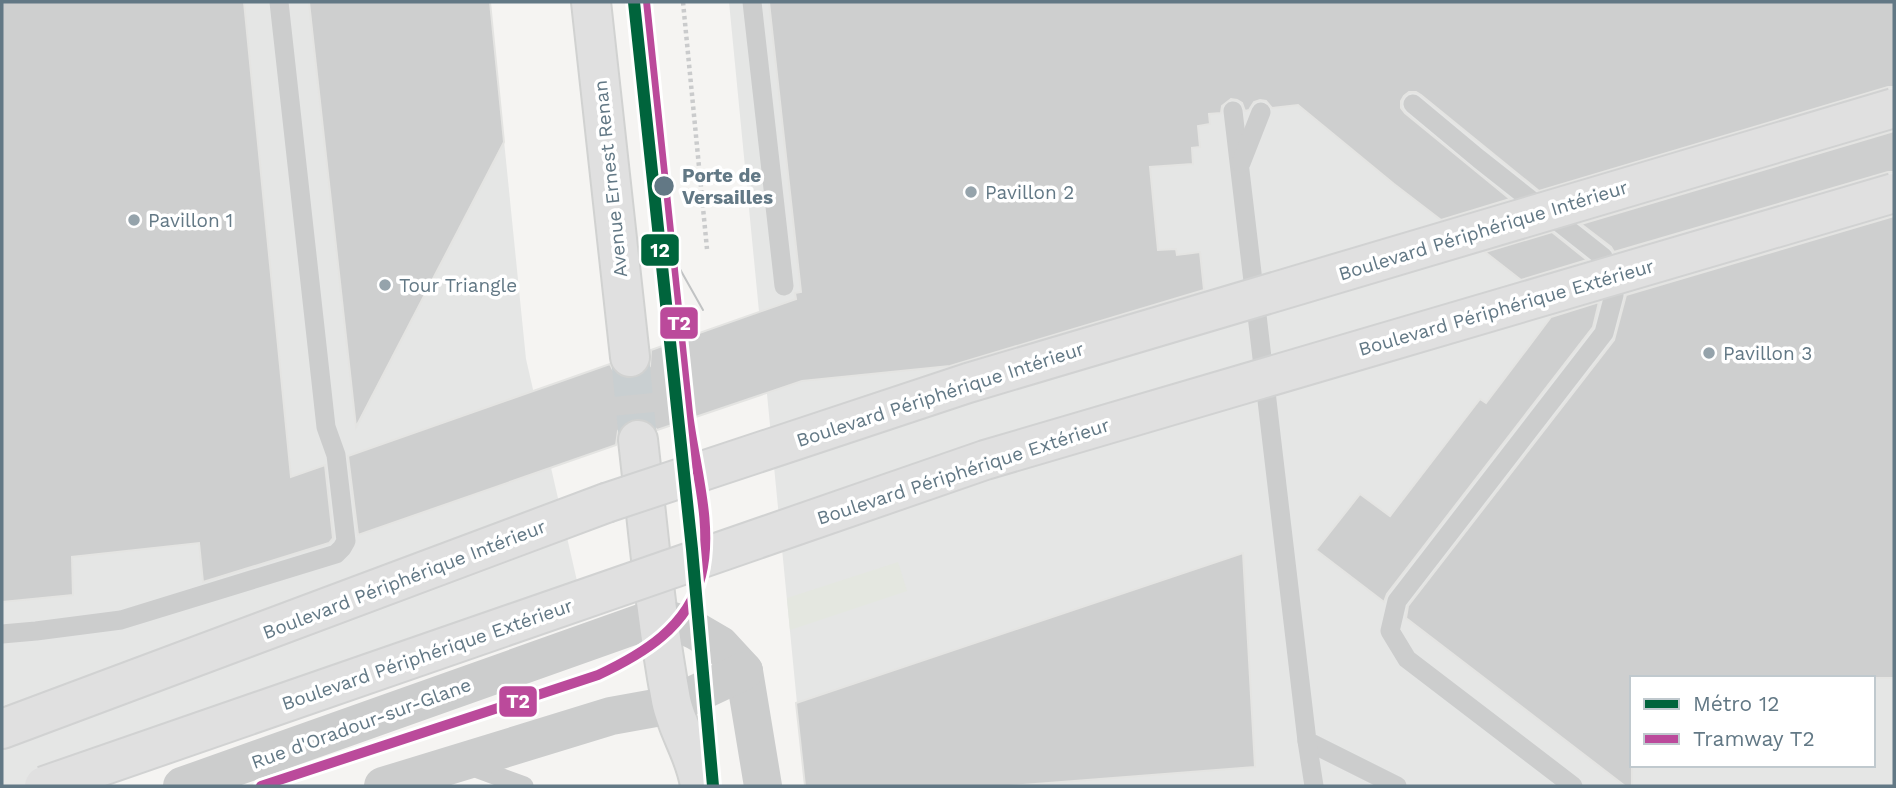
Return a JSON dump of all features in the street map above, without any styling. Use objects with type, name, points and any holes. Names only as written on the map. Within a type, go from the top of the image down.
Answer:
[{"type":"main road","name":"Avenue Ernest Renan","points":[[591,2],[630,357]]},
{"type":"main road","name":"Boulevard Périphérique Intérieur","points":[[2,729],[606,503],[955,387],[1894,108]]},
{"type":"main road","name":"Boulevard Périphérique Extérieur","points":[[44,786],[985,460],[1894,193]]},
{"type":"main road","points":[[638,440],[658,617],[672,705],[698,770],[700,786]]},
{"type":"street","points":[[658,617],[687,626],[720,645],[744,671],[763,786]]},
{"type":"street","name":"Rue d'Oradour-sur-Glane","points":[[182,786],[658,617]]},
{"type":"street","points":[[383,786],[611,716],[672,705],[744,671]]},
{"type":"lane","points":[[2,634],[121,620],[336,554],[346,541],[336,455],[326,427],[279,2]]},
{"type":"lane","points":[[752,2],[784,286]]},
{"type":"lane","points":[[1413,104],[1603,257],[1614,295],[1604,333],[1397,601],[1390,631],[1407,659],[1573,786]]},
{"type":"lane","points":[[1233,111],[1314,786]]},
{"type":"lane","points":[[1239,168],[1261,112]]},
{"type":"lane","points":[[1307,741],[1397,786]]},
{"type":"lane","points":[[461,762],[524,786]]},
{"type":"path","points":[[683,2],[707,249]]},
{"type":"shaded area","points":[[2,2],[490,2],[526,359],[583,607],[91,786],[2,786]]},
{"type":"shaded area","points":[[729,2],[1894,2],[1894,786],[805,786]]},
{"type":"shaded area","points":[[898,562],[907,591],[790,630],[787,598]]},
{"type":"building","name":"Pavillon 1","points":[[2,2],[244,2],[291,477],[325,465],[333,538],[329,543],[203,582],[199,543],[72,557],[73,595],[2,602]]},
{"type":"building","name":"Tour Triangle","points":[[309,2],[490,2],[504,142],[356,427]]},
{"type":"building","points":[[769,2],[1894,2],[1894,87],[1539,191],[1421,95],[1409,92],[1401,101],[1401,108],[1405,113],[1510,199],[1441,220],[1298,105],[1272,108],[1266,101],[1260,100],[1245,111],[1242,103],[1231,99],[1222,106],[1221,113],[1209,114],[1210,124],[1198,126],[1200,147],[1192,148],[1193,164],[1150,167],[1158,250],[1176,249],[1177,255],[1200,252],[1204,290],[950,366],[802,381],[657,430],[647,420],[635,418],[626,422],[618,431],[616,445],[358,535],[348,456],[610,364],[621,377],[633,379],[643,374],[650,366],[651,350],[796,299],[795,293],[801,292]]},
{"type":"building","points":[[1894,131],[1894,172],[1614,252],[1581,224]]},
{"type":"building","points":[[1894,216],[1894,678],[1630,676],[1632,786],[1625,786],[1406,618],[1408,606],[1614,340],[1626,295]]},
{"type":"building","points":[[1552,232],[1587,260],[1521,280],[1485,252]]},
{"type":"building","points":[[1599,302],[1593,327],[1387,594],[1384,602],[1316,550],[1360,494],[1390,516],[1480,399],[1486,403],[1551,317]]},
{"type":"building","points":[[1243,553],[1255,767],[1009,786],[805,786],[796,703]]},
{"type":"tunnel","points":[[630,357],[638,440]]},
{"type":"tram line","name":"T2","points":[[261,786],[598,675],[631,658],[662,637],[686,610],[695,594],[704,556],[704,515],[688,413],[645,2]]},
{"type":"tram line","points":[[672,255],[703,310]]},
{"type":"metro line","name":"12","points":[[634,2],[692,549],[713,786]]},
{"type":"place","name":"Porte de Versailles","points":[[664,186]]},
{"type":"place","name":"Pavillon 2","points":[[971,192]]},
{"type":"place","name":"Pavillon 1","points":[[134,220]]},
{"type":"place","name":"Tour Triangle","points":[[385,285]]},
{"type":"place","name":"Pavillon 3","points":[[1709,353]]}]
